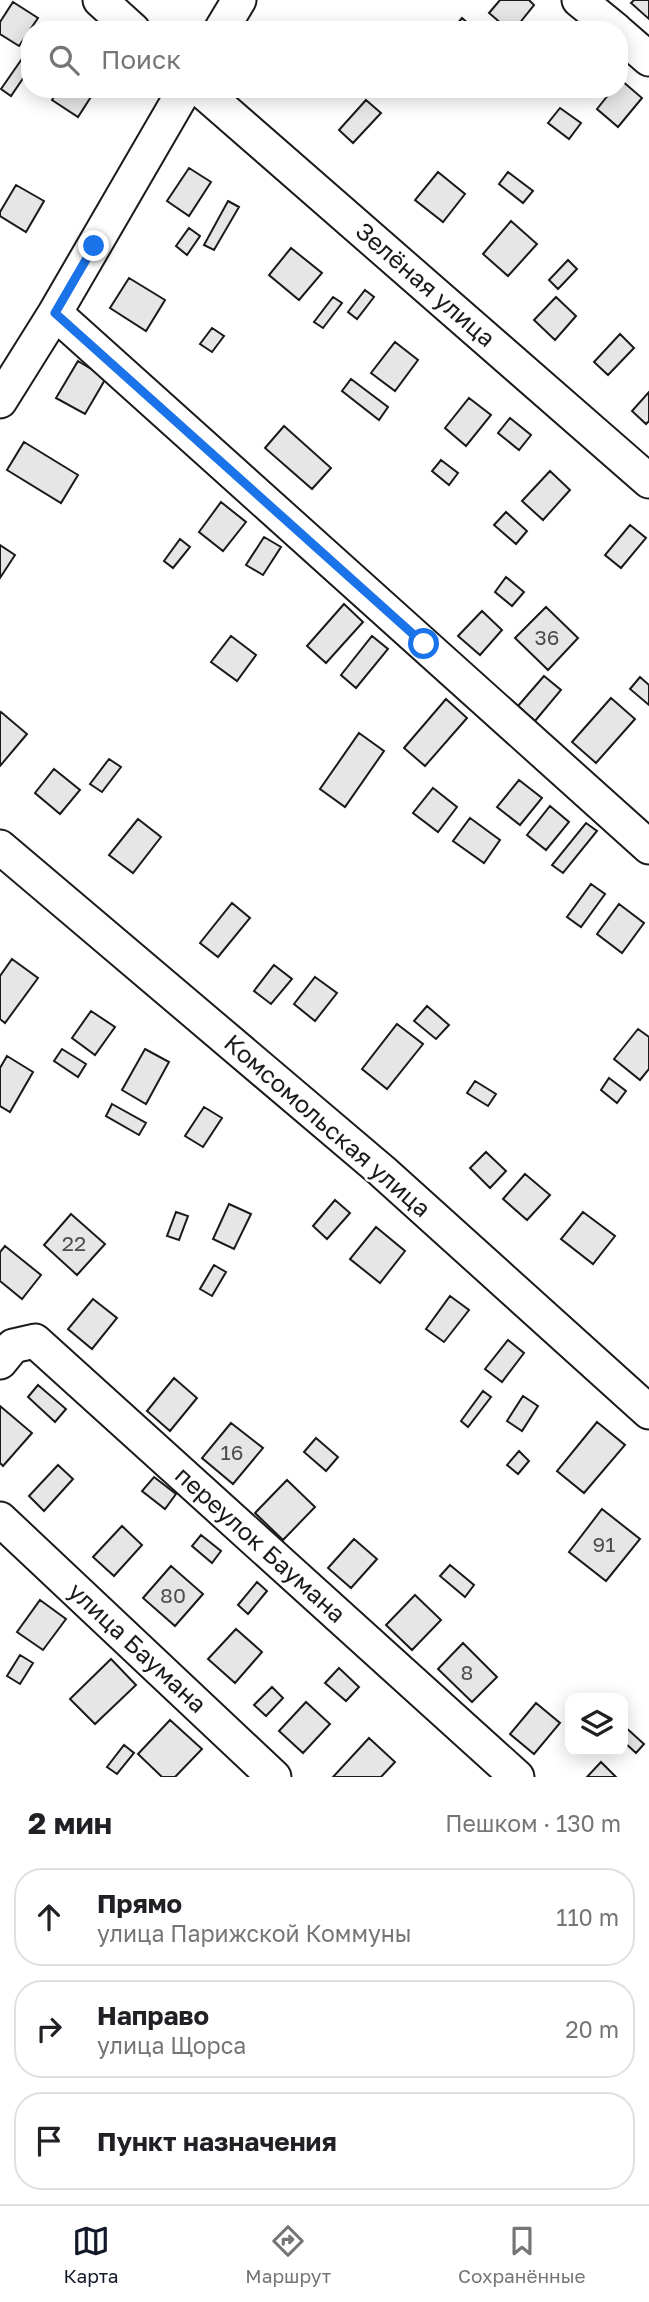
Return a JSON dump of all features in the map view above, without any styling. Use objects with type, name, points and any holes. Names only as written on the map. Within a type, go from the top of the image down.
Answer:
[{"type":"street","points":[[100,0],[123,21]]},
{"type":"street","points":[[226,21],[239,0]]},
{"type":"street","points":[[579,0],[605,21]]},
{"type":"street","points":[[628,40],[649,59]]},
{"type":"street","points":[[0,401],[55,313],[180,98]]},
{"type":"street","name":"Зелёная улица","points":[[210,98],[649,481]]},
{"type":"street","points":[[55,313],[649,847]]},
{"type":"street","name":"Комсомольская улица","points":[[0,847],[382,1171],[649,1412]]},
{"type":"street","name":"переулок Баумана","points":[[0,1362],[13,1346],[35,1341],[517,1777]]},
{"type":"street","name":"улица Баумана","points":[[0,1519],[275,1777]]},
{"type":"building","points":[[500,0],[529,0],[534,5],[521,21],[498,21],[489,13]]},
{"type":"building","points":[[634,0],[649,0],[649,19],[631,3]]},
{"type":"building","points":[[13,2],[38,18],[36,21],[21,21],[19,46],[0,34],[0,22]]},
{"type":"building","points":[[21,60],[21,81],[11,96],[1,89]]},
{"type":"building","points":[[628,86],[642,98],[618,127],[597,109],[606,98],[628,98]]},
{"type":"building","points":[[53,98],[90,98],[78,117],[52,100]]},
{"type":"building","points":[[366,100],[381,113],[353,143],[339,130]]},
{"type":"building","points":[[560,108],[581,123],[569,139],[548,123]]},
{"type":"building","points":[[189,168],[211,182],[189,216],[167,201]]},
{"type":"building","points":[[438,172],[465,194],[443,222],[415,200]]},
{"type":"building","points":[[508,172],[533,191],[523,203],[499,184]]},
{"type":"building","points":[[16,185],[44,201],[26,232],[0,216]]},
{"type":"building","points":[[228,201],[239,207],[214,250],[204,245]]},
{"type":"building","points":[[511,221],[537,244],[508,276],[483,254]]},
{"type":"building","points":[[189,228],[200,236],[187,255],[176,246]]},
{"type":"building","points":[[291,248],[322,273],[299,300],[269,275]]},
{"type":"building","points":[[568,260],[577,269],[558,289],[549,280]]},
{"type":"building","points":[[129,278],[165,300],[146,331],[110,308]]},
{"type":"building","points":[[365,290],[374,297],[357,319],[348,312]]},
{"type":"building","points":[[333,297],[342,303],[323,328],[314,322]]},
{"type":"building","points":[[556,297],[576,316],[555,340],[534,320]]},
{"type":"building","points":[[212,328],[224,336],[212,352],[200,344]]},
{"type":"building","points":[[620,334],[634,348],[608,375],[594,362]]},
{"type":"building","points":[[395,342],[418,360],[395,391],[371,373]]},
{"type":"building","points":[[78,361],[106,378],[85,414],[56,398]]},
{"type":"building","points":[[351,379],[388,407],[379,420],[342,391]]},
{"type":"building","points":[[649,392],[649,421],[646,424],[632,411]]},
{"type":"building","points":[[469,398],[491,415],[466,446],[445,428]]},
{"type":"building","points":[[510,418],[531,435],[519,450],[498,433]]},
{"type":"building","points":[[284,426],[331,468],[312,489],[265,448]]},
{"type":"building","points":[[24,442],[78,475],[61,503],[7,470]]},
{"type":"building","points":[[441,460],[458,473],[449,485],[432,471]]},
{"type":"building","points":[[550,471],[570,490],[543,520],[522,501]]},
{"type":"building","points":[[221,502],[246,522],[223,551],[199,532]]},
{"type":"building","points":[[506,512],[527,531],[516,544],[494,525]]},
{"type":"building","points":[[630,525],[646,538],[621,568],[605,555]]},
{"type":"building","points":[[264,537],[281,547],[263,575],[246,565]]},
{"type":"building","points":[[180,539],[190,547],[173,568],[164,561]]},
{"type":"building","points":[[0,545],[15,555],[0,578]]},
{"type":"building","points":[[506,577],[524,592],[512,606],[495,592]]},
{"type":"building","points":[[344,604],[363,622],[326,663],[307,646]]},
{"type":"building","points":[[546,607],[578,638],[548,670],[515,638]]},
{"type":"building","points":[[482,611],[502,630],[480,655],[458,636]]},
{"type":"building","points":[[231,636],[256,655],[237,681],[211,662]]},
{"type":"building","points":[[372,636],[388,649],[356,688],[341,675]]},
{"type":"building","points":[[544,676],[561,690],[535,721],[518,706]]},
{"type":"building","points":[[640,677],[649,685],[649,705],[630,689]]},
{"type":"building","points":[[611,698],[635,719],[596,763],[572,742]]},
{"type":"building","points":[[446,699],[467,718],[425,766],[404,748]]},
{"type":"building","points":[[1,712],[27,734],[0,766],[0,714]]},
{"type":"building","points":[[359,733],[384,751],[345,807],[320,789]]},
{"type":"building","points":[[109,759],[121,767],[102,792],[90,784]]},
{"type":"building","points":[[54,769],[80,790],[60,814],[35,793]]},
{"type":"building","points":[[519,780],[542,798],[520,825],[497,807]]},
{"type":"building","points":[[433,788],[457,807],[438,832],[413,813]]},
{"type":"building","points":[[550,806],[569,822],[546,850],[527,835]]},
{"type":"building","points":[[470,818],[500,840],[484,863],[453,841]]},
{"type":"building","points":[[138,819],[161,837],[133,873],[109,855]]},
{"type":"building","points":[[586,823],[597,831],[563,873],[552,865]]},
{"type":"building","points":[[591,884],[605,894],[581,927],[567,917]]},
{"type":"building","points":[[232,903],[250,918],[218,957],[200,943]]},
{"type":"building","points":[[619,904],[644,923],[622,953],[597,934]]},
{"type":"building","points":[[12,959],[38,978],[5,1023],[0,1019],[0,976]]},
{"type":"building","points":[[274,965],[292,979],[271,1004],[254,991]]},
{"type":"building","points":[[315,977],[337,993],[315,1021],[294,1004]]},
{"type":"building","points":[[427,1006],[449,1025],[436,1039],[414,1021]]},
{"type":"building","points":[[91,1011],[115,1027],[95,1055],[72,1038]]},
{"type":"building","points":[[397,1024],[423,1044],[387,1089],[362,1069]]},
{"type":"building","points":[[638,1029],[649,1037],[649,1069],[640,1080],[614,1059]]},
{"type":"building","points":[[62,1049],[86,1064],[78,1077],[54,1061]]},
{"type":"building","points":[[145,1049],[169,1062],[146,1104],[122,1090]]},
{"type":"building","points":[[7,1056],[33,1072],[10,1112],[0,1106],[0,1068]]},
{"type":"building","points":[[609,1078],[626,1091],[617,1103],[601,1090]]},
{"type":"building","points":[[475,1081],[496,1094],[488,1106],[467,1093]]},
{"type":"building","points":[[112,1104],[146,1123],[139,1135],[106,1116]]},
{"type":"building","points":[[204,1107],[222,1118],[203,1147],[185,1136]]},
{"type":"building","points":[[486,1152],[506,1171],[490,1188],[470,1168]]},
{"type":"building","points":[[525,1174],[550,1195],[527,1220],[503,1199]]},
{"type":"building","points":[[335,1200],[350,1213],[327,1239],[313,1226]]},
{"type":"building","points":[[229,1204],[251,1214],[234,1249],[213,1239]]},
{"type":"building","points":[[176,1212],[188,1216],[179,1240],[167,1236]]},
{"type":"building","points":[[583,1212],[615,1236],[593,1264],[561,1239]]},
{"type":"building","points":[[71,1214],[105,1244],[77,1275],[44,1245]]},
{"type":"building","points":[[376,1227],[405,1251],[380,1283],[350,1259]]},
{"type":"building","points":[[5,1246],[41,1275],[22,1299],[0,1281],[0,1252]]},
{"type":"building","points":[[214,1265],[226,1272],[212,1296],[200,1289]]},
{"type":"building","points":[[450,1296],[469,1310],[444,1342],[426,1329]]},
{"type":"building","points":[[93,1299],[117,1318],[92,1349],[68,1329]]},
{"type":"building","points":[[508,1340],[524,1353],[502,1382],[485,1369]]},
{"type":"building","points":[[174,1378],[197,1398],[170,1431],[147,1411]]},
{"type":"building","points":[[38,1385],[66,1409],[55,1422],[28,1397]]},
{"type":"building","points":[[483,1391],[491,1397],[468,1427],[461,1421]]},
{"type":"building","points":[[523,1396],[538,1406],[522,1431],[507,1421]]},
{"type":"building","points":[[0,1406],[32,1433],[3,1466],[0,1463]]},
{"type":"building","points":[[597,1422],[625,1445],[584,1493],[557,1471]]},
{"type":"building","points":[[231,1423],[263,1448],[233,1484],[202,1458]]},
{"type":"building","points":[[316,1438],[338,1457],[326,1471],[304,1452]]},
{"type":"building","points":[[519,1451],[529,1461],[518,1474],[507,1465]]},
{"type":"building","points":[[58,1465],[73,1479],[44,1511],[29,1496]]},
{"type":"building","points":[[154,1477],[176,1494],[165,1509],[142,1491]]},
{"type":"building","points":[[287,1480],[315,1507],[283,1540],[255,1513]]},
{"type":"building","points":[[602,1509],[640,1539],[606,1581],[569,1552]]},
{"type":"building","points":[[122,1526],[142,1545],[114,1576],[93,1557]]},
{"type":"building","points":[[201,1535],[221,1551],[212,1563],[192,1546]]},
{"type":"building","points":[[354,1539],[377,1559],[351,1588],[328,1568]]},
{"type":"building","points":[[450,1565],[474,1585],[465,1597],[440,1576]]},
{"type":"building","points":[[171,1566],[203,1594],[175,1626],[143,1598]]},
{"type":"building","points":[[257,1582],[267,1591],[248,1614],[238,1605]]},
{"type":"building","points":[[415,1595],[441,1620],[412,1650],[386,1625]]},
{"type":"building","points":[[40,1600],[66,1619],[43,1650],[17,1632]]},
{"type":"building","points":[[236,1629],[262,1652],[235,1683],[208,1659]]},
{"type":"building","points":[[463,1643],[497,1677],[472,1702],[438,1669]]},
{"type":"building","points":[[20,1655],[33,1663],[20,1684],[7,1676]]},
{"type":"building","points":[[111,1659],[136,1685],[95,1724],[70,1699]]},
{"type":"building","points":[[339,1668],[359,1687],[346,1701],[325,1683]]},
{"type":"building","points":[[272,1687],[283,1698],[266,1716],[254,1705]]},
{"type":"building","points":[[306,1702],[330,1724],[303,1753],[279,1731]]},
{"type":"building","points":[[536,1703],[560,1723],[534,1754],[510,1734]]},
{"type":"building","points":[[170,1720],[202,1749],[175,1777],[162,1777],[138,1754]]},
{"type":"building","points":[[628,1730],[644,1744],[636,1753],[628,1746]]},
{"type":"building","points":[[369,1738],[395,1762],[381,1777],[333,1777]]},
{"type":"building","points":[[124,1745],[134,1753],[117,1774],[107,1767]]},
{"type":"building","points":[[601,1762],[616,1777],[587,1777]]},
{"type":"route","points":[[94,246],[55,313],[424,644]]}]
